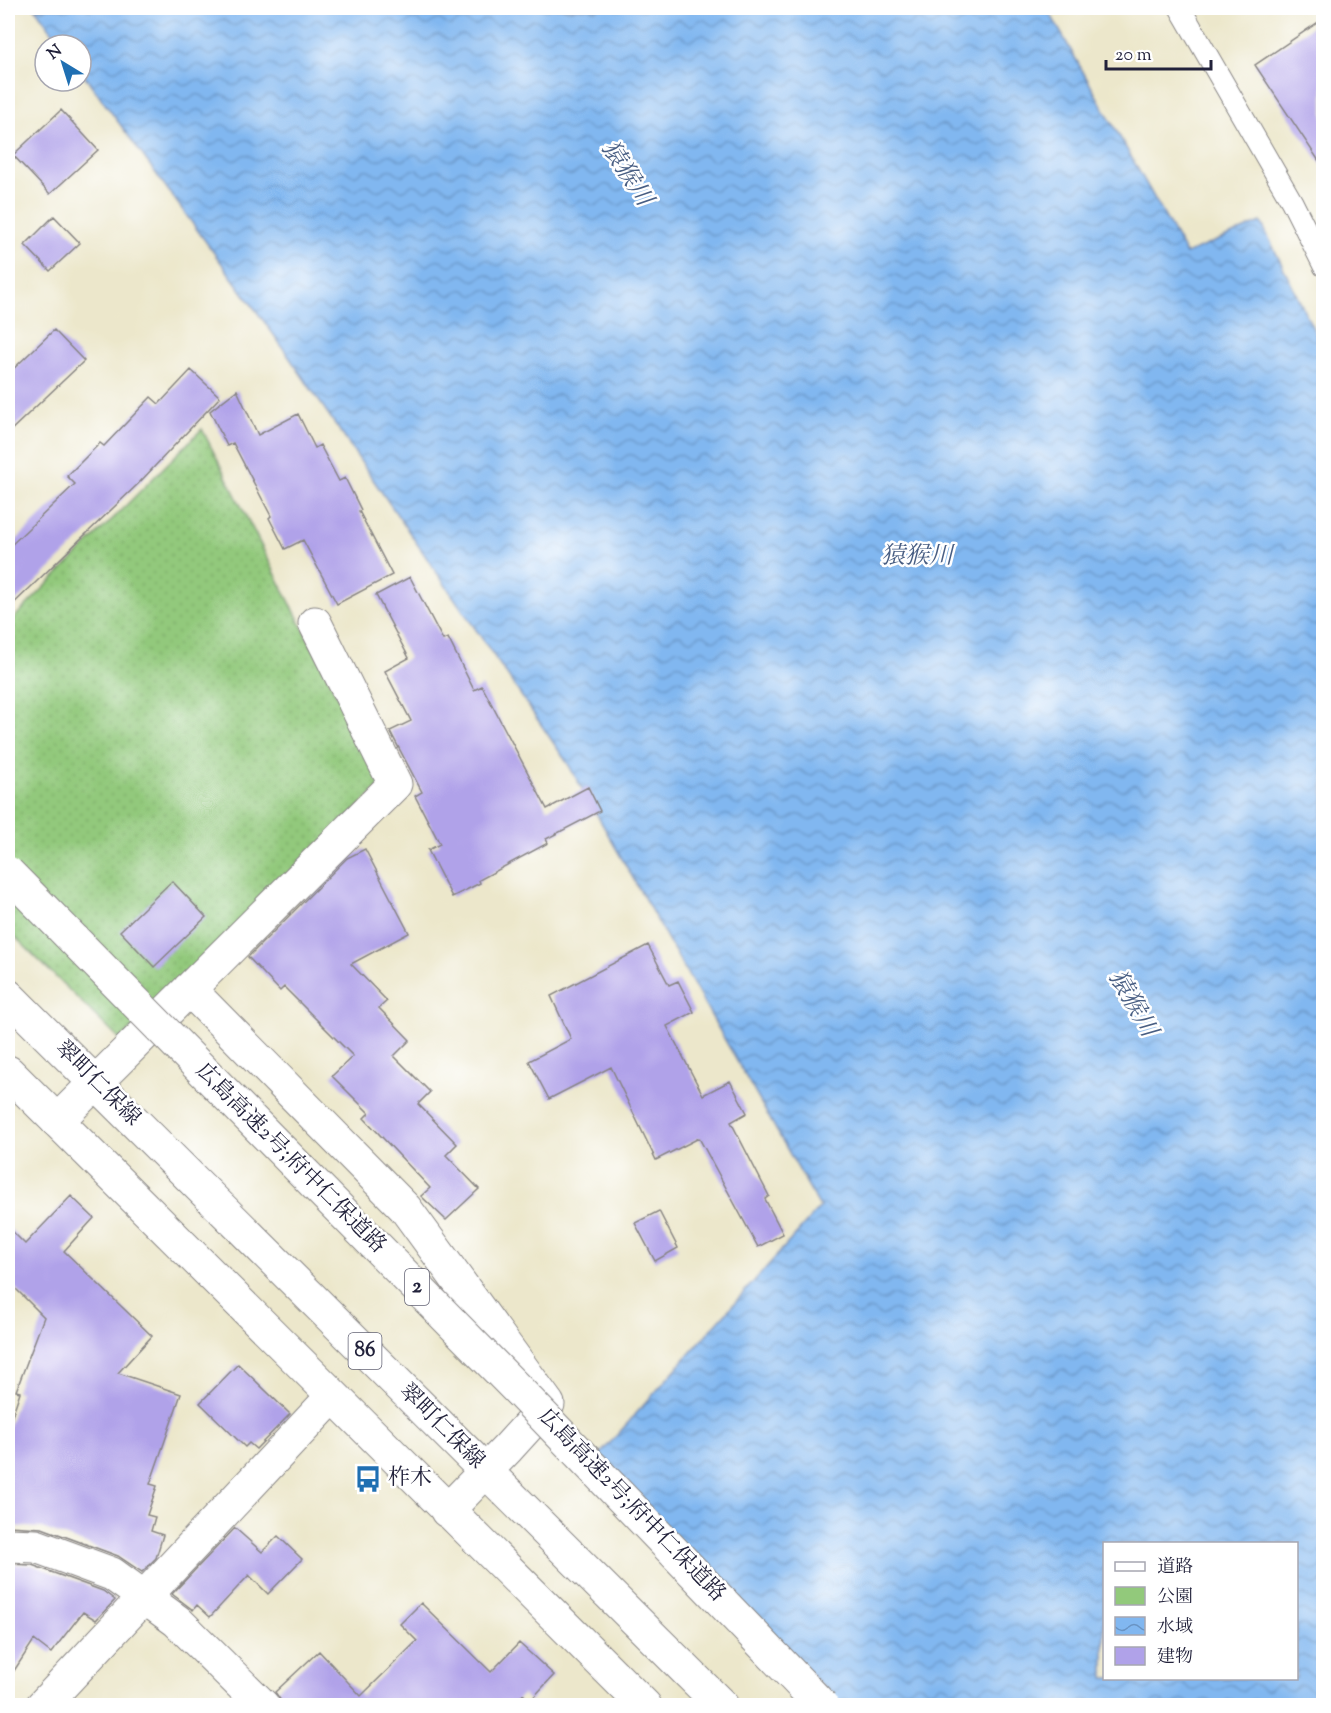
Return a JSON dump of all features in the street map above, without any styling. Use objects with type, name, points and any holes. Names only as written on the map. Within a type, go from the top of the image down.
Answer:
[{"type":"main road","points":[[57,1121],[395,784],[315,623]]},
{"type":"main road","name":"広島高速2号;府中仁保道路","points":[[8,873],[529,1401],[822,1706]]},
{"type":"main road","points":[[189,989],[405,1208],[548,1404],[447,1510]]},
{"type":"main road","name":"翠町仁保線","points":[[8,996],[722,1706]]},
{"type":"main road","name":"86","points":[[8,1072],[645,1706]]},
{"type":"main road","points":[[42,1706],[332,1397]]},
{"type":"main road","points":[[8,1545],[36,1546],[112,1574],[177,1621],[263,1706]]},
{"type":"lane","points":[[1180,8],[1292,202],[1323,266]]},
{"type":"green space","points":[[202,429],[382,784],[120,1040],[8,930],[8,624]]},
{"type":"water","name":"猿猴川","points":[[35,8],[1047,8],[1186,254],[1261,222],[1324,351],[1323,1705],[841,1705],[594,1461],[820,1207],[568,764],[274,335],[93,87],[93,33],[53,33]]},
{"type":"building","points":[[1323,19],[1323,167],[1255,65]]},
{"type":"building","points":[[61,110],[98,150],[50,194],[13,155]]},
{"type":"building","points":[[54,216],[80,243],[50,271],[25,245]]},
{"type":"building","points":[[54,330],[84,361],[8,433],[8,374]]},
{"type":"building","points":[[191,370],[220,397],[138,484],[8,609],[8,548],[75,484],[67,476],[100,443],[104,446],[151,397],[159,404]]},
{"type":"building","points":[[237,390],[258,435],[298,414],[315,448],[320,445],[339,481],[345,478],[392,575],[337,604],[303,540],[285,549],[269,518],[271,516],[233,443],[227,446],[210,411]]},
{"type":"building","points":[[410,577],[443,640],[448,638],[474,690],[482,686],[547,809],[588,787],[600,811],[546,839],[548,843],[452,897],[428,850],[440,844],[415,796],[422,792],[390,731],[411,721],[385,671],[409,658],[376,595]]},
{"type":"building","points":[[365,849],[409,933],[351,964],[387,1001],[379,1008],[410,1040],[394,1056],[430,1092],[418,1104],[457,1144],[446,1155],[479,1189],[446,1220],[421,1196],[430,1188],[364,1118],[369,1113],[332,1076],[353,1056],[284,987],[280,991],[248,957],[347,858]]},
{"type":"building","points":[[172,881],[206,917],[154,967],[120,931]]},
{"type":"building","points":[[648,945],[669,985],[678,981],[694,1012],[667,1026],[703,1095],[730,1081],[747,1113],[731,1122],[769,1196],[765,1199],[783,1234],[758,1247],[699,1138],[656,1160],[611,1067],[549,1099],[529,1061],[571,1039],[551,996]]},
{"type":"building","points":[[71,1196],[94,1218],[64,1251],[152,1336],[118,1373],[181,1394],[150,1484],[157,1486],[147,1515],[155,1517],[151,1531],[163,1535],[156,1558],[142,1572],[118,1556],[42,1528],[8,1526],[8,1428],[20,1392],[16,1391],[44,1317],[8,1281],[8,1227],[25,1244]]},
{"type":"building","points":[[659,1211],[678,1248],[655,1261],[635,1223]]},
{"type":"building","points":[[238,1364],[290,1414],[256,1449],[249,1443],[245,1447],[200,1403]]},
{"type":"building","points":[[235,1528],[262,1552],[278,1536],[302,1559],[268,1594],[249,1575],[210,1617],[197,1605],[193,1610],[172,1594]]},
{"type":"building","points":[[8,1564],[32,1565],[103,1591],[115,1600],[96,1620],[83,1612],[51,1653],[34,1640],[8,1680]]},
{"type":"building","points":[[421,1603],[491,1672],[519,1643],[554,1675],[530,1701],[523,1694],[512,1706],[281,1706],[281,1701],[275,1692],[319,1651],[361,1696],[417,1641],[400,1624]]},
{"type":"place","name":"柞木","points":[[368,1479]]}]
